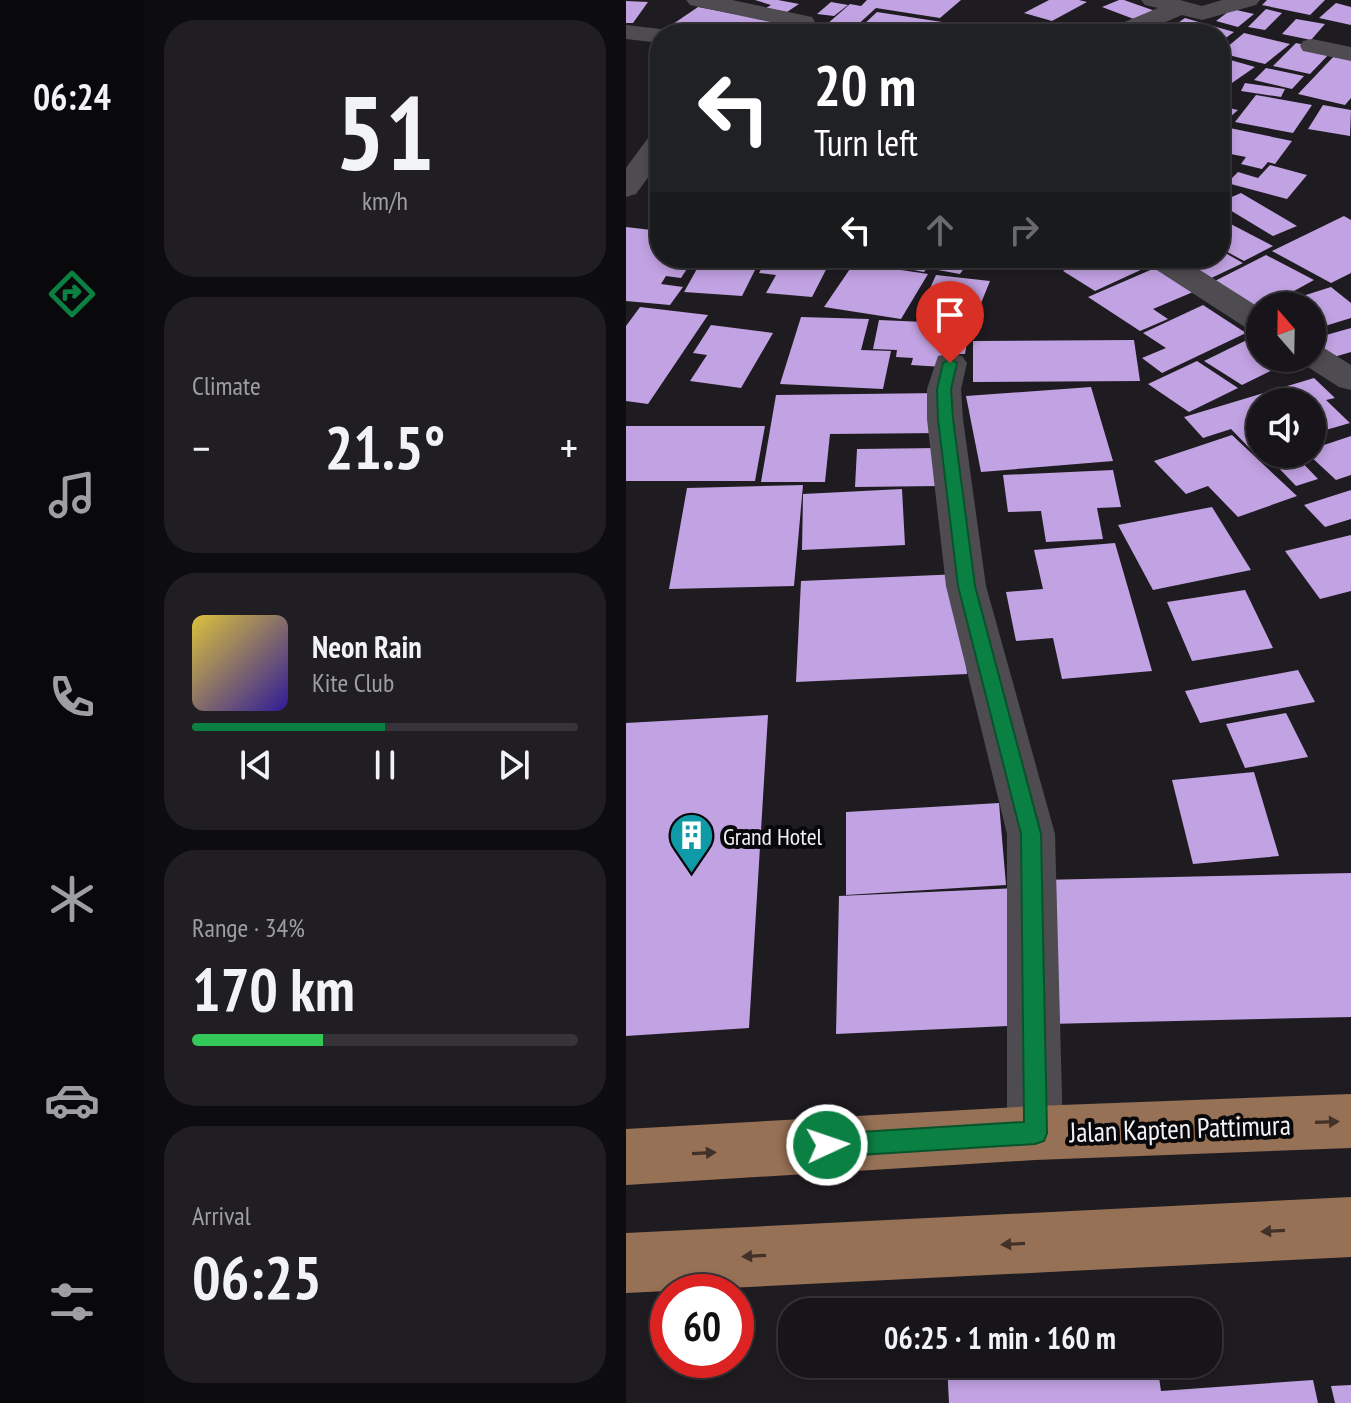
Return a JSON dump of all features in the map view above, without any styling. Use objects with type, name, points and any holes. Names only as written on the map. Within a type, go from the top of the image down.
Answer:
[{"type":"main road","name":"Jalan Kapten Pattimura","points":[[626,1157],[1035,1133],[1351,1121]]},
{"type":"main road","points":[[626,1263],[1351,1227]]},
{"type":"street","points":[[698,0],[796,24]]},
{"type":"street","points":[[1153,0],[1179,8],[1213,12],[1248,0]]},
{"type":"street","points":[[1141,24],[1179,8]]},
{"type":"street","points":[[626,32],[650,35]]},
{"type":"street","points":[[1312,46],[1351,54]]},
{"type":"street","points":[[626,188],[650,155]]},
{"type":"street","points":[[626,188],[650,190]]},
{"type":"street","points":[[1176,268],[1246,313]]},
{"type":"street","points":[[950,363],[944,389],[944,410],[966,586],[1031,834],[1035,1133]]},
{"type":"street","points":[[1326,364],[1351,380]]},
{"type":"building","points":[[755,0],[799,4],[787,12],[766,8],[771,5]]},
{"type":"building","points":[[867,0],[961,0],[940,18],[876,8],[858,24],[827,24],[850,4],[861,6]]},
{"type":"building","points":[[1049,0],[1087,2],[1052,21],[1024,13]]},
{"type":"building","points":[[1119,0],[1158,12],[1139,21],[1102,7]]},
{"type":"building","points":[[1267,0],[1325,0],[1310,15],[1262,5]]},
{"type":"building","points":[[626,1],[648,2],[633,23],[626,23]]},
{"type":"building","points":[[831,2],[848,5],[834,16],[817,14]]},
{"type":"building","points":[[1336,3],[1351,7],[1351,25],[1319,18]]},
{"type":"building","points":[[698,7],[788,24],[673,24]]},
{"type":"building","points":[[1232,9],[1254,14],[1238,27],[1216,21]]},
{"type":"building","points":[[1266,9],[1282,13],[1265,30],[1248,27]]},
{"type":"building","points":[[877,12],[955,24],[864,24]]},
{"type":"building","points":[[1185,18],[1202,23],[1200,24],[1176,24]]},
{"type":"building","points":[[1296,19],[1325,24],[1311,40],[1282,34]]},
{"type":"building","points":[[1244,33],[1290,44],[1265,64],[1230,55],[1230,45]]},
{"type":"building","points":[[1296,43],[1332,51],[1310,74],[1273,66]]},
{"type":"building","points":[[1337,53],[1351,56],[1351,98],[1345,105],[1298,94]]},
{"type":"building","points":[[1230,60],[1255,67],[1230,84]]},
{"type":"building","points":[[1266,68],[1304,76],[1292,89],[1254,80]]},
{"type":"building","points":[[1245,83],[1285,89],[1281,97],[1241,91]]},
{"type":"building","points":[[1256,95],[1312,105],[1293,133],[1235,122]]},
{"type":"building","points":[[1323,105],[1351,110],[1350,136],[1308,129]]},
{"type":"building","points":[[1230,128],[1292,141],[1275,164],[1268,162],[1262,169],[1241,164],[1246,157],[1230,154]]},
{"type":"building","points":[[1270,165],[1307,175],[1287,199],[1230,184],[1238,172],[1258,178]]},
{"type":"building","points":[[1241,193],[1297,226],[1273,236],[1230,210],[1230,198]]},
{"type":"building","points":[[1344,216],[1351,220],[1351,273],[1331,283],[1272,251]]},
{"type":"building","points":[[1230,224],[1273,246],[1244,261],[1230,253]]},
{"type":"building","points":[[626,227],[650,230],[650,268],[688,268],[681,278],[666,276],[661,284],[683,287],[670,305],[626,301]]},
{"type":"building","points":[[1266,255],[1314,280],[1292,292],[1246,292],[1246,303],[1209,284]]},
{"type":"building","points":[[1230,256],[1243,263],[1207,280],[1186,268],[1230,268]]},
{"type":"building","points":[[697,268],[756,268],[742,296],[684,292]]},
{"type":"building","points":[[762,268],[827,268],[812,297],[766,293],[776,275],[759,273]]},
{"type":"building","points":[[851,268],[888,268],[928,274],[901,319],[824,307]]},
{"type":"building","points":[[903,268],[927,268],[924,272]]},
{"type":"building","points":[[927,268],[964,268],[960,274]]},
{"type":"building","points":[[1070,268],[1145,268],[1095,291],[1063,271]]},
{"type":"building","points":[[1155,268],[1193,292],[1153,309],[1168,319],[1140,331],[1088,297]]},
{"type":"building","points":[[936,275],[990,281],[973,323],[917,317]]},
{"type":"building","points":[[1331,287],[1351,303],[1351,318],[1326,326],[1326,292],[1315,292]]},
{"type":"building","points":[[1203,305],[1246,333],[1162,373],[1142,358],[1166,348],[1143,333]]},
{"type":"building","points":[[640,307],[708,315],[648,404],[626,401],[626,326]]},
{"type":"building","points":[[801,317],[869,319],[861,350],[891,351],[883,389],[780,384]]},
{"type":"building","points":[[879,320],[970,324],[965,354],[959,354],[958,359],[943,367],[911,365],[913,358],[896,357],[897,350],[873,349]]},
{"type":"building","points":[[711,325],[773,333],[741,388],[690,381],[707,355],[693,353]]},
{"type":"building","points":[[1351,328],[1351,352],[1327,359],[1326,335]]},
{"type":"building","points":[[1134,340],[1140,381],[973,382],[973,341]]},
{"type":"building","points":[[1246,340],[1246,372],[1268,372],[1242,385],[1204,361]]},
{"type":"building","points":[[1197,361],[1238,388],[1189,412],[1148,384]]},
{"type":"building","points":[[1314,378],[1324,388],[1281,388]]},
{"type":"building","points":[[1091,387],[1113,461],[981,472],[966,396]]},
{"type":"building","points":[[1326,389],[1335,398],[1326,400]]},
{"type":"building","points":[[941,393],[941,433],[830,434],[825,482],[761,482],[776,395]]},
{"type":"building","points":[[1246,398],[1246,444],[1231,429],[1203,438],[1184,417]]},
{"type":"building","points":[[1326,400],[1350,423],[1326,430]]},
{"type":"building","points":[[626,426],[765,426],[755,481],[626,481]]},
{"type":"building","points":[[1232,435],[1246,448],[1246,468],[1267,468],[1297,496],[1238,517],[1208,486],[1186,494],[1154,461]]},
{"type":"building","points":[[1351,436],[1351,475],[1336,480],[1323,468],[1326,468],[1326,444]]},
{"type":"building","points":[[939,448],[939,486],[855,487],[857,449]]},
{"type":"building","points":[[1279,468],[1307,468],[1318,479],[1296,486]]},
{"type":"building","points":[[1113,470],[1121,507],[1097,508],[1103,539],[1046,542],[1041,511],[1008,512],[1003,475]]},
{"type":"building","points":[[803,485],[794,586],[669,589],[687,488]]},
{"type":"building","points":[[902,489],[905,545],[802,550],[803,494]]},
{"type":"building","points":[[1351,490],[1351,519],[1325,527],[1304,505]]},
{"type":"building","points":[[1212,507],[1251,570],[1153,590],[1118,525]]},
{"type":"building","points":[[1351,535],[1351,591],[1320,599],[1285,551]]},
{"type":"building","points":[[1115,543],[1152,671],[1062,679],[1053,638],[1016,641],[1006,592],[1043,589],[1034,550]]},
{"type":"building","points":[[960,574],[967,674],[796,682],[801,581]]},
{"type":"building","points":[[1245,590],[1273,648],[1192,661],[1167,602]]},
{"type":"building","points":[[1298,670],[1315,702],[1200,723],[1185,691]]},
{"type":"building","points":[[1286,713],[1308,757],[1245,768],[1226,724]]},
{"type":"building","name":"Grand Hotel","points":[[768,715],[749,1028],[626,1036],[626,723]]},
{"type":"building","points":[[1254,772],[1279,856],[1193,864],[1172,780]]},
{"type":"building","points":[[999,803],[1006,885],[846,895],[846,812]]},
{"type":"building","points":[[1351,873],[1351,1017],[1048,1024],[1040,880]]},
{"type":"building","points":[[1018,888],[1029,1025],[836,1034],[839,896]]},
{"type":"building","points":[[948,1378],[1159,1378],[1161,1391],[1313,1380],[1318,1403],[949,1403]]},
{"type":"building","points":[[1351,1385],[1351,1403],[1335,1403],[1331,1386]]},
{"type":"place","name":"Grand Hotel","points":[[692,875]]},
{"type":"route","points":[[827,1145],[1035,1133],[1031,834],[966,586],[951,446],[945,419],[944,389],[950,363]]}]
